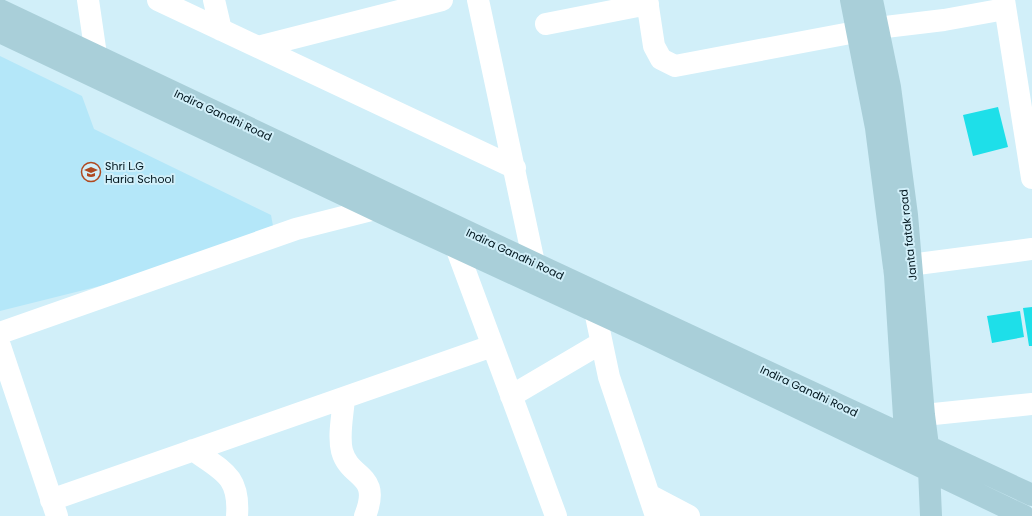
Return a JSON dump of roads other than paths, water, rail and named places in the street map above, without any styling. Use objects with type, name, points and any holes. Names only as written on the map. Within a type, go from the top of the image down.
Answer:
[{"type":"main road","points":[[851,0],[867,30]]},
{"type":"main road","name":"Janta fatak road","points":[[872,0],[867,30],[890,88],[903,266],[928,446],[931,516]]},
{"type":"main road","name":"Indira Gandhi Road","points":[[0,10],[96,56],[378,199],[456,247],[595,311],[929,472],[1024,516]]},
{"type":"main road","name":"Indira Gandhi Road","points":[[0,32],[378,199],[447,222],[1032,495]]},
{"type":"main road","points":[[447,222],[456,247]]},
{"type":"main road","points":[[903,266],[907,461]]},
{"type":"main road","points":[[591,290],[595,311]]},
{"type":"street","points":[[88,0],[96,56]]},
{"type":"street","points":[[158,0],[514,168]]},
{"type":"street","points":[[214,0],[221,30]]},
{"type":"street","points":[[258,47],[400,5],[442,0]]},
{"type":"street","points":[[478,0],[534,263]]},
{"type":"street","points":[[546,24],[648,2],[654,46],[661,59],[675,66],[867,30],[944,20],[1005,5],[1027,114],[1032,178]]},
{"type":"street","points":[[0,333],[378,199]]},
{"type":"street","points":[[456,247],[554,516]]},
{"type":"street","points":[[903,266],[1032,249]]},
{"type":"street","points":[[595,311],[609,377],[656,516]]},
{"type":"street","points":[[511,396],[601,343]]},
{"type":"street","points":[[0,346],[54,508],[193,450],[492,346]]},
{"type":"street","points":[[344,398],[342,451],[348,462],[367,483],[371,494],[371,503],[366,516]]},
{"type":"street","points":[[924,415],[1032,404]]},
{"type":"street","points":[[193,450],[230,477],[236,490],[237,516]]},
{"type":"street","points":[[649,495],[689,516]]},
{"type":"place","name":"Shri L.G Haria School","points":[[91,172]]}]
